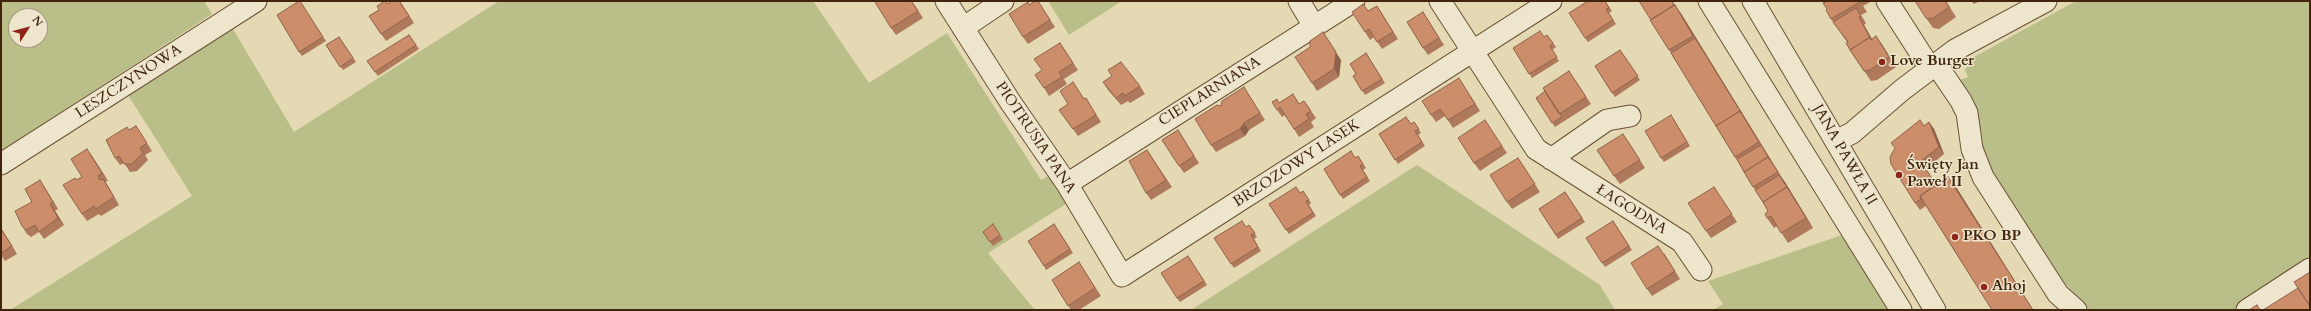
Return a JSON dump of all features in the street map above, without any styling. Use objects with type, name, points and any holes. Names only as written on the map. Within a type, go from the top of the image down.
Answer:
[{"type":"street","name":"LESZCZYNOWA","points":[[1,164],[256,1]]},
{"type":"street","name":"PIOTRUSIA PANA","points":[[946,1],[1011,103],[1067,184],[1122,276]]},
{"type":"street","points":[[963,28],[1003,1]]},
{"type":"street","points":[[1299,1],[1314,26]]},
{"type":"street","name":"CIEPLARNIANA","points":[[1067,184],[1354,1]]},
{"type":"street","name":"ŁAGODNA","points":[[1440,1],[1472,53],[1532,144],[1551,159],[1682,242],[1701,270]]},
{"type":"street","points":[[1472,53],[1551,1]]},
{"type":"street","name":"JANA PAWŁA II","points":[[1753,1],[1935,310]]},
{"type":"street","points":[[1887,1],[1933,66],[1961,101],[1967,113],[1972,149],[1983,177],[2058,294],[2076,310]]},
{"type":"street","points":[[1836,141],[1852,133],[1933,66],[1972,40],[2046,1]]},
{"type":"street","points":[[1713,2],[1901,310]]},
{"type":"street","name":"BRZOZOWY LASEK","points":[[1122,276],[1472,53]]},
{"type":"street","points":[[1551,159],[1607,120],[1630,116]]},
{"type":"street","points":[[2247,310],[2310,269]]},
{"type":"green space","points":[[1,1],[204,1],[212,14],[1,151]]},
{"type":"green space","points":[[499,1],[813,1],[869,83],[947,33],[1041,180],[1052,174],[1066,204],[988,253],[1035,310],[10,310],[192,196],[128,95],[233,29],[294,132]]},
{"type":"green space","points":[[1048,1],[1122,1],[1069,35]]},
{"type":"green space","points":[[2076,1],[2310,1],[2310,262],[2234,310],[2090,310],[2051,269],[1991,174],[1957,81],[1968,77],[1965,70],[1972,58]]},
{"type":"green space","points":[[1417,165],[1600,285],[1615,310],[1191,310]]},
{"type":"green space","points":[[1845,234],[1892,310],[1713,310],[1723,304],[1708,281]]},
{"type":"building","points":[[299,1],[323,37],[299,52],[277,15]]},
{"type":"building","points":[[385,1],[387,4],[392,1],[399,1],[409,16],[381,34],[369,16],[379,10],[377,6]]},
{"type":"building","points":[[911,1],[918,11],[891,28],[875,2]]},
{"type":"building","points":[[1035,1],[1038,1],[1050,20],[1023,37],[1009,14],[1028,2],[1029,5]]},
{"type":"building","points":[[1588,1],[1605,1],[1609,8],[1606,9],[1613,20],[1585,38],[1569,13]]},
{"type":"building","points":[[1639,1],[1672,1],[1674,5],[1651,20]]},
{"type":"building","points":[[1825,1],[1860,2],[1831,19],[1823,3],[1826,2]]},
{"type":"building","points":[[1915,1],[1945,1],[1949,7],[1932,19],[1926,18]]},
{"type":"building","points":[[1363,4],[1368,11],[1377,6],[1393,32],[1377,42],[1369,29],[1365,32],[1352,12]]},
{"type":"building","points":[[1675,5],[1693,36],[1669,50],[1650,20]]},
{"type":"building","points":[[1856,8],[1861,16],[1859,17],[1870,37],[1850,50],[1846,43],[1848,42],[1833,22]]},
{"type":"building","points":[[1423,12],[1439,38],[1423,48],[1407,22]]},
{"type":"building","points":[[1540,31],[1544,37],[1547,35],[1553,43],[1550,46],[1557,57],[1529,74],[1513,48]]},
{"type":"building","points":[[1323,32],[1336,52],[1334,69],[1312,83],[1295,57],[1310,47],[1310,41]]},
{"type":"building","points":[[409,35],[416,45],[375,72],[367,61]]},
{"type":"building","points":[[1876,36],[1889,57],[1870,70],[1864,71],[1850,50],[1870,37],[1871,40]]},
{"type":"building","points":[[339,37],[353,58],[340,67],[326,45]]},
{"type":"building","points":[[1695,38],[1742,114],[1740,111],[1716,126],[1671,53]]},
{"type":"building","points":[[1060,43],[1073,63],[1059,72],[1062,77],[1044,88],[1035,75],[1042,70],[1034,59]]},
{"type":"building","points":[[1620,50],[1638,76],[1612,93],[1595,66]]},
{"type":"building","points":[[1366,53],[1382,79],[1362,91],[1353,76],[1356,74],[1350,64]]},
{"type":"building","points":[[1121,62],[1140,86],[1125,96],[1123,93],[1116,98],[1103,82],[1112,76],[1108,70]]},
{"type":"building","points":[[1569,71],[1586,97],[1559,114],[1543,88]]},
{"type":"building","points":[[1459,78],[1475,104],[1448,120],[1440,109],[1431,115],[1422,101]]},
{"type":"building","points":[[1073,82],[1084,99],[1086,98],[1096,115],[1073,129],[1059,110],[1068,104],[1060,91]]},
{"type":"building","points":[[1244,87],[1260,113],[1244,123],[1240,129],[1211,145],[1195,119],[1217,105],[1221,106],[1222,101]]},
{"type":"building","points":[[1545,91],[1562,117],[1552,123],[1536,98]]},
{"type":"building","points":[[1293,94],[1299,104],[1304,101],[1311,111],[1306,114],[1309,119],[1294,129],[1280,107],[1277,110],[1272,102],[1277,99],[1279,103]]},
{"type":"building","points":[[1740,111],[1759,142],[1735,157],[1716,126]]},
{"type":"building","points":[[1671,115],[1687,142],[1661,158],[1645,131]]},
{"type":"building","points":[[1406,117],[1411,124],[1414,122],[1419,129],[1415,131],[1422,142],[1395,160],[1379,134]]},
{"type":"building","points":[[1485,120],[1502,146],[1474,163],[1458,138]]},
{"type":"building","points":[[1920,120],[1924,126],[1929,122],[1939,147],[1921,161],[1936,185],[1920,196],[1921,199],[1915,203],[1891,164],[1890,157],[1895,148],[1891,143]]},
{"type":"building","points":[[136,126],[147,143],[140,148],[143,153],[132,164],[124,164],[119,156],[115,158],[106,140],[127,127],[129,130]]},
{"type":"building","points":[[1178,130],[1194,156],[1179,166],[1162,140]]},
{"type":"building","points":[[1623,134],[1640,160],[1614,176],[1597,150]]},
{"type":"building","points":[[1761,145],[1770,160],[1768,157],[1744,172],[1737,159]]},
{"type":"building","points":[[87,149],[102,173],[98,176],[100,180],[103,179],[114,197],[96,209],[94,206],[82,214],[63,185],[75,178],[76,180],[82,177],[71,159]]},
{"type":"building","points":[[1147,150],[1166,180],[1146,193],[1129,161]]},
{"type":"building","points":[[1351,151],[1355,158],[1358,156],[1363,164],[1360,166],[1367,177],[1340,195],[1324,169]]},
{"type":"building","points":[[1768,157],[1778,172],[1753,187],[1744,172]]},
{"type":"building","points":[[1518,158],[1535,184],[1507,202],[1490,175]]},
{"type":"building","points":[[1779,175],[1787,187],[1763,202],[1755,190]]},
{"type":"building","points":[[1948,177],[2033,310],[1992,310],[1920,196]]},
{"type":"building","points":[[40,180],[53,202],[50,204],[58,218],[39,232],[35,225],[26,230],[22,226],[15,211],[32,202],[25,189]]},
{"type":"building","points":[[1296,187],[1300,193],[1303,191],[1309,200],[1306,201],[1313,213],[1286,230],[1269,204]]},
{"type":"building","points":[[1714,187],[1732,214],[1706,231],[1688,203]]},
{"type":"building","points":[[1787,187],[1806,218],[1781,233],[1771,216],[1767,218],[1765,214],[1768,211],[1763,202]]},
{"type":"building","points":[[1565,192],[1582,218],[1556,235],[1539,209]]},
{"type":"building","points":[[1242,221],[1246,227],[1249,225],[1255,233],[1251,235],[1258,247],[1231,264],[1214,238]]},
{"type":"building","points":[[1613,221],[1629,246],[1602,263],[1586,238]]},
{"type":"building","points":[[993,224],[1000,235],[990,242],[983,232]]},
{"type":"building","points":[[1054,224],[1070,249],[1044,266],[1028,241]]},
{"type":"building","points":[[1,229],[12,246],[1,253]]},
{"type":"building","points":[[1658,246],[1675,271],[1647,289],[1631,263]]},
{"type":"building","points":[[1188,256],[1204,281],[1177,298],[1161,273]]},
{"type":"building","points":[[1079,262],[1095,288],[1068,306],[1052,280]]},
{"type":"building","points":[[2310,272],[2310,306],[2294,282]]},
{"type":"building","points":[[2298,288],[2310,306],[2310,310],[2263,310]]},
{"type":"building","points":[[2257,305],[2260,310],[2249,310]]},
{"type":"place","name":"Love Burger","points":[[1882,62]]},
{"type":"place","name":"Święty Jan Paweł II","points":[[1899,175]]},
{"type":"place","name":"PKO BP","points":[[1955,237]]},
{"type":"place","name":"Ahoj","points":[[1984,287]]}]
